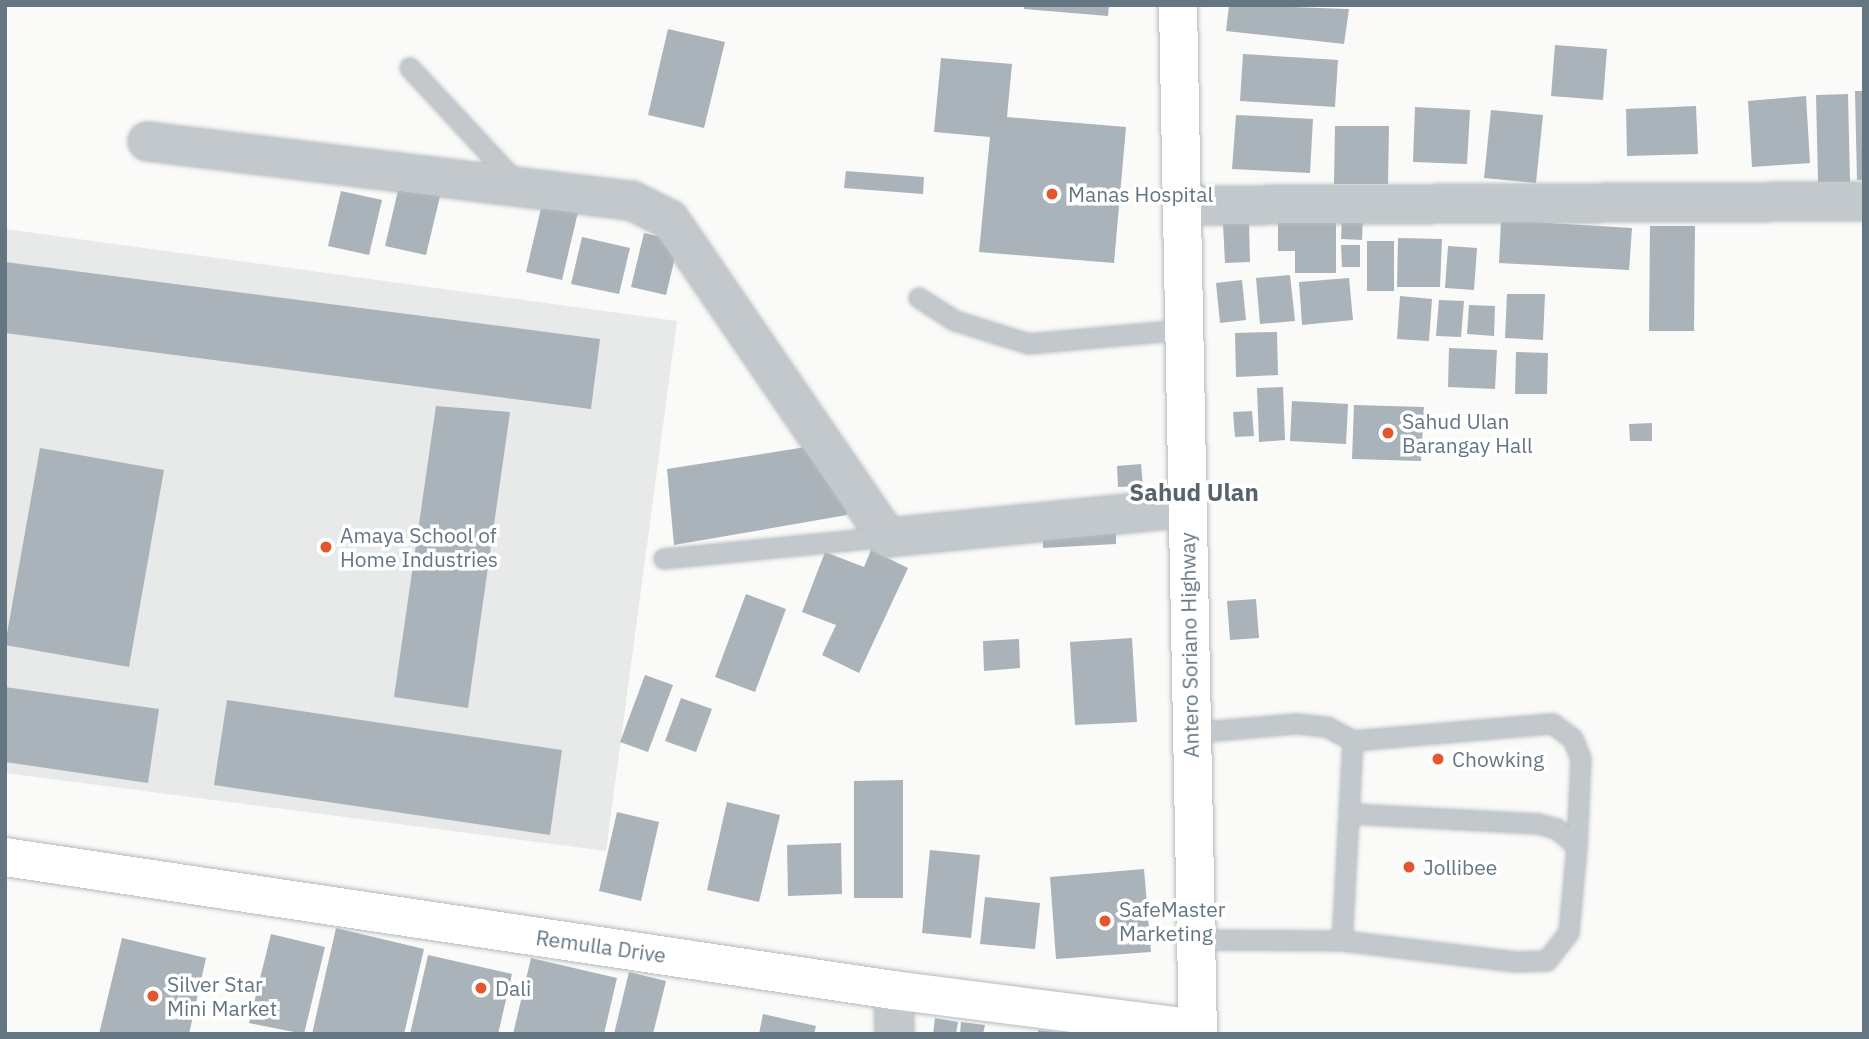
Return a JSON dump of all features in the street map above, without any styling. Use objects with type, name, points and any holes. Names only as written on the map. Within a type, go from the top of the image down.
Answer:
[{"type":"main road","name":"Antero Soriano Highway","points":[[1178,5],[1198,1031]]},
{"type":"main road","name":"Remulla Drive","points":[[5,857],[893,990],[1198,1031]]},
{"type":"street","points":[[147,141],[523,189],[631,200],[669,219],[887,537],[1186,507]]},
{"type":"street","points":[[1181,205],[1864,201]]},
{"type":"street","points":[[893,990],[894,1034]]},
{"type":"lane","points":[[410,68],[523,189]]},
{"type":"lane","points":[[919,298],[955,321],[1029,344],[1183,330]]},
{"type":"lane","points":[[664,559],[887,537]]},
{"type":"lane","points":[[1192,733],[1297,724],[1327,727],[1353,741],[1553,724],[1573,739],[1581,759],[1569,933],[1547,961],[1516,962],[1342,941],[1196,940]]},
{"type":"lane","points":[[1342,941],[1353,741]]},
{"type":"lane","points":[[1351,814],[1538,824],[1557,829],[1577,846]]},
{"type":"shaded area","name":"Amaya School of Home Industries","points":[[5,229],[677,321],[606,851],[5,773]]},
{"type":"building","points":[[1024,5],[1109,5],[1108,16],[1024,9]]},
{"type":"building","points":[[1229,5],[1349,9],[1344,44],[1226,31]]},
{"type":"building","points":[[668,29],[725,42],[704,128],[648,115]]},
{"type":"building","points":[[1555,45],[1607,49],[1603,100],[1551,96]]},
{"type":"building","points":[[1243,54],[1338,60],[1335,107],[1240,101]]},
{"type":"building","name":"Manas Hospital","points":[[941,58],[1012,64],[1007,117],[1126,127],[1114,263],[979,252],[990,137],[934,132]]},
{"type":"building","points":[[1855,91],[1864,91],[1864,180],[1857,180]]},
{"type":"building","points":[[1848,94],[1850,182],[1818,182],[1816,95]]},
{"type":"building","points":[[1806,96],[1810,163],[1752,167],[1748,101]]},
{"type":"building","points":[[1696,106],[1698,154],[1627,156],[1626,109]]},
{"type":"building","points":[[1415,107],[1470,110],[1467,164],[1413,162]]},
{"type":"building","points":[[1491,110],[1543,115],[1536,183],[1484,178]]},
{"type":"building","points":[[1236,115],[1313,119],[1310,173],[1232,169]]},
{"type":"building","points":[[1335,126],[1389,126],[1388,184],[1334,184]]},
{"type":"building","points":[[846,171],[924,177],[923,194],[844,188]]},
{"type":"building","points":[[400,182],[441,192],[426,255],[385,246]]},
{"type":"building","points":[[341,191],[382,200],[369,255],[328,246]]},
{"type":"building","points":[[543,200],[579,208],[562,280],[526,272]]},
{"type":"building","points":[[1336,215],[1336,273],[1295,273],[1295,251],[1278,251],[1278,216]]},
{"type":"building","points":[[1342,216],[1363,216],[1362,240],[1341,239]]},
{"type":"building","points":[[1501,220],[1632,228],[1629,270],[1499,263]]},
{"type":"building","points":[[1249,223],[1250,262],[1225,263],[1223,224]]},
{"type":"building","points":[[1650,226],[1695,226],[1694,331],[1649,331]]},
{"type":"building","points":[[644,233],[679,241],[666,295],[631,287]]},
{"type":"building","points":[[582,237],[630,248],[619,294],[571,284]]},
{"type":"building","points":[[1398,238],[1442,239],[1440,287],[1397,287]]},
{"type":"building","points":[[1367,241],[1394,241],[1394,291],[1367,291]]},
{"type":"building","points":[[1341,245],[1360,245],[1360,267],[1342,267]]},
{"type":"building","points":[[1448,246],[1477,248],[1474,290],[1445,288]]},
{"type":"building","points":[[5,262],[600,339],[591,409],[5,333]]},
{"type":"building","points":[[1290,275],[1295,321],[1260,324],[1256,278]]},
{"type":"building","points":[[1349,278],[1353,320],[1302,325],[1299,282]]},
{"type":"building","points":[[1242,280],[1246,320],[1220,323],[1216,283]]},
{"type":"building","points":[[1507,294],[1545,294],[1543,340],[1505,338]]},
{"type":"building","points":[[1400,296],[1432,299],[1429,341],[1397,339]]},
{"type":"building","points":[[1439,300],[1464,301],[1461,337],[1436,336]]},
{"type":"building","points":[[1469,305],[1495,306],[1494,336],[1467,334]]},
{"type":"building","points":[[1277,332],[1278,375],[1236,377],[1235,333]]},
{"type":"building","points":[[1449,348],[1497,350],[1495,389],[1448,387]]},
{"type":"building","points":[[1516,352],[1548,353],[1547,394],[1515,394]]},
{"type":"building","points":[[1283,387],[1285,440],[1259,442],[1257,388]]},
{"type":"building","points":[[1292,401],[1348,404],[1346,444],[1290,441]]},
{"type":"building","name":"Sahud Ulan Barangay Hall","points":[[1354,405],[1424,407],[1421,461],[1352,459]]},
{"type":"building","points":[[436,406],[510,412],[468,708],[394,697]]},
{"type":"building","points":[[1252,411],[1254,436],[1235,437],[1233,412]]},
{"type":"building","points":[[1652,423],[1652,441],[1630,441],[1629,424]]},
{"type":"building","points":[[806,447],[847,497],[847,515],[674,545],[667,469]]},
{"type":"building","points":[[40,448],[164,470],[129,667],[5,645]]},
{"type":"building","points":[[1141,464],[1143,486],[1118,487],[1117,466]]},
{"type":"building","points":[[1116,529],[1116,544],[1043,548],[1043,533]]},
{"type":"building","points":[[871,550],[908,568],[859,673],[822,655],[836,625],[802,612],[825,552],[864,567]]},
{"type":"building","points":[[746,594],[786,609],[755,692],[715,677]]},
{"type":"building","points":[[1256,599],[1259,638],[1230,640],[1227,601]]},
{"type":"building","points":[[1132,638],[1137,722],[1075,725],[1070,642]]},
{"type":"building","points":[[1019,639],[1020,668],[984,671],[983,641]]},
{"type":"building","points":[[645,675],[673,685],[648,752],[620,742]]},
{"type":"building","points":[[5,687],[159,709],[148,783],[5,762]]},
{"type":"building","points":[[681,698],[712,709],[696,752],[665,741]]},
{"type":"building","points":[[227,700],[562,750],[550,835],[214,785]]},
{"type":"building","points":[[903,780],[903,898],[854,898],[854,781]]},
{"type":"building","points":[[727,802],[780,815],[759,902],[707,890]]},
{"type":"building","points":[[617,812],[659,822],[641,901],[599,891]]},
{"type":"building","points":[[841,843],[842,894],[788,896],[787,845]]},
{"type":"building","points":[[930,850],[980,855],[971,938],[922,933]]},
{"type":"building","points":[[1144,869],[1151,952],[1056,959],[1050,877]]},
{"type":"building","points":[[985,897],[1040,903],[1035,949],[980,944]]},
{"type":"building","points":[[336,928],[424,949],[404,1034],[312,1034]]},
{"type":"building","points":[[271,934],[325,947],[304,1034],[249,1023]]},
{"type":"building","name":"Silver Star Mini Market","points":[[122,938],[206,958],[189,1034],[99,1034]]},
{"type":"building","points":[[428,955],[512,974],[498,1034],[410,1034]]},
{"type":"building","points":[[531,958],[617,978],[604,1034],[513,1034]]},
{"type":"building","points":[[629,972],[666,981],[653,1034],[614,1034]]},
{"type":"building","points":[[763,1014],[816,1026],[814,1034],[759,1034]]},
{"type":"building","points":[[935,1018],[958,1022],[956,1034],[933,1034]]},
{"type":"building","points":[[961,1022],[985,1025],[983,1034],[960,1034]]},
{"type":"building","points":[[1038,1030],[1057,1032],[1057,1034],[1038,1034]]},
{"type":"place","name":"Manas Hospital","points":[[1052,194]]},
{"type":"place","name":"Sahud Ulan Barangay Hall","points":[[1388,433]]},
{"type":"place","name":"Amaya School of Home Industries","points":[[326,547]]},
{"type":"place","name":"Chowking","points":[[1438,759]]},
{"type":"place","name":"Jollibee","points":[[1409,867]]},
{"type":"place","name":"SafeMaster Marketing","points":[[1105,921]]},
{"type":"place","name":"Dali","points":[[481,988]]},
{"type":"place","name":"Silver Star Mini Market","points":[[153,996]]},
{"type":"district","name":"Sahud Ulan","points":[[1194,493]]}]
